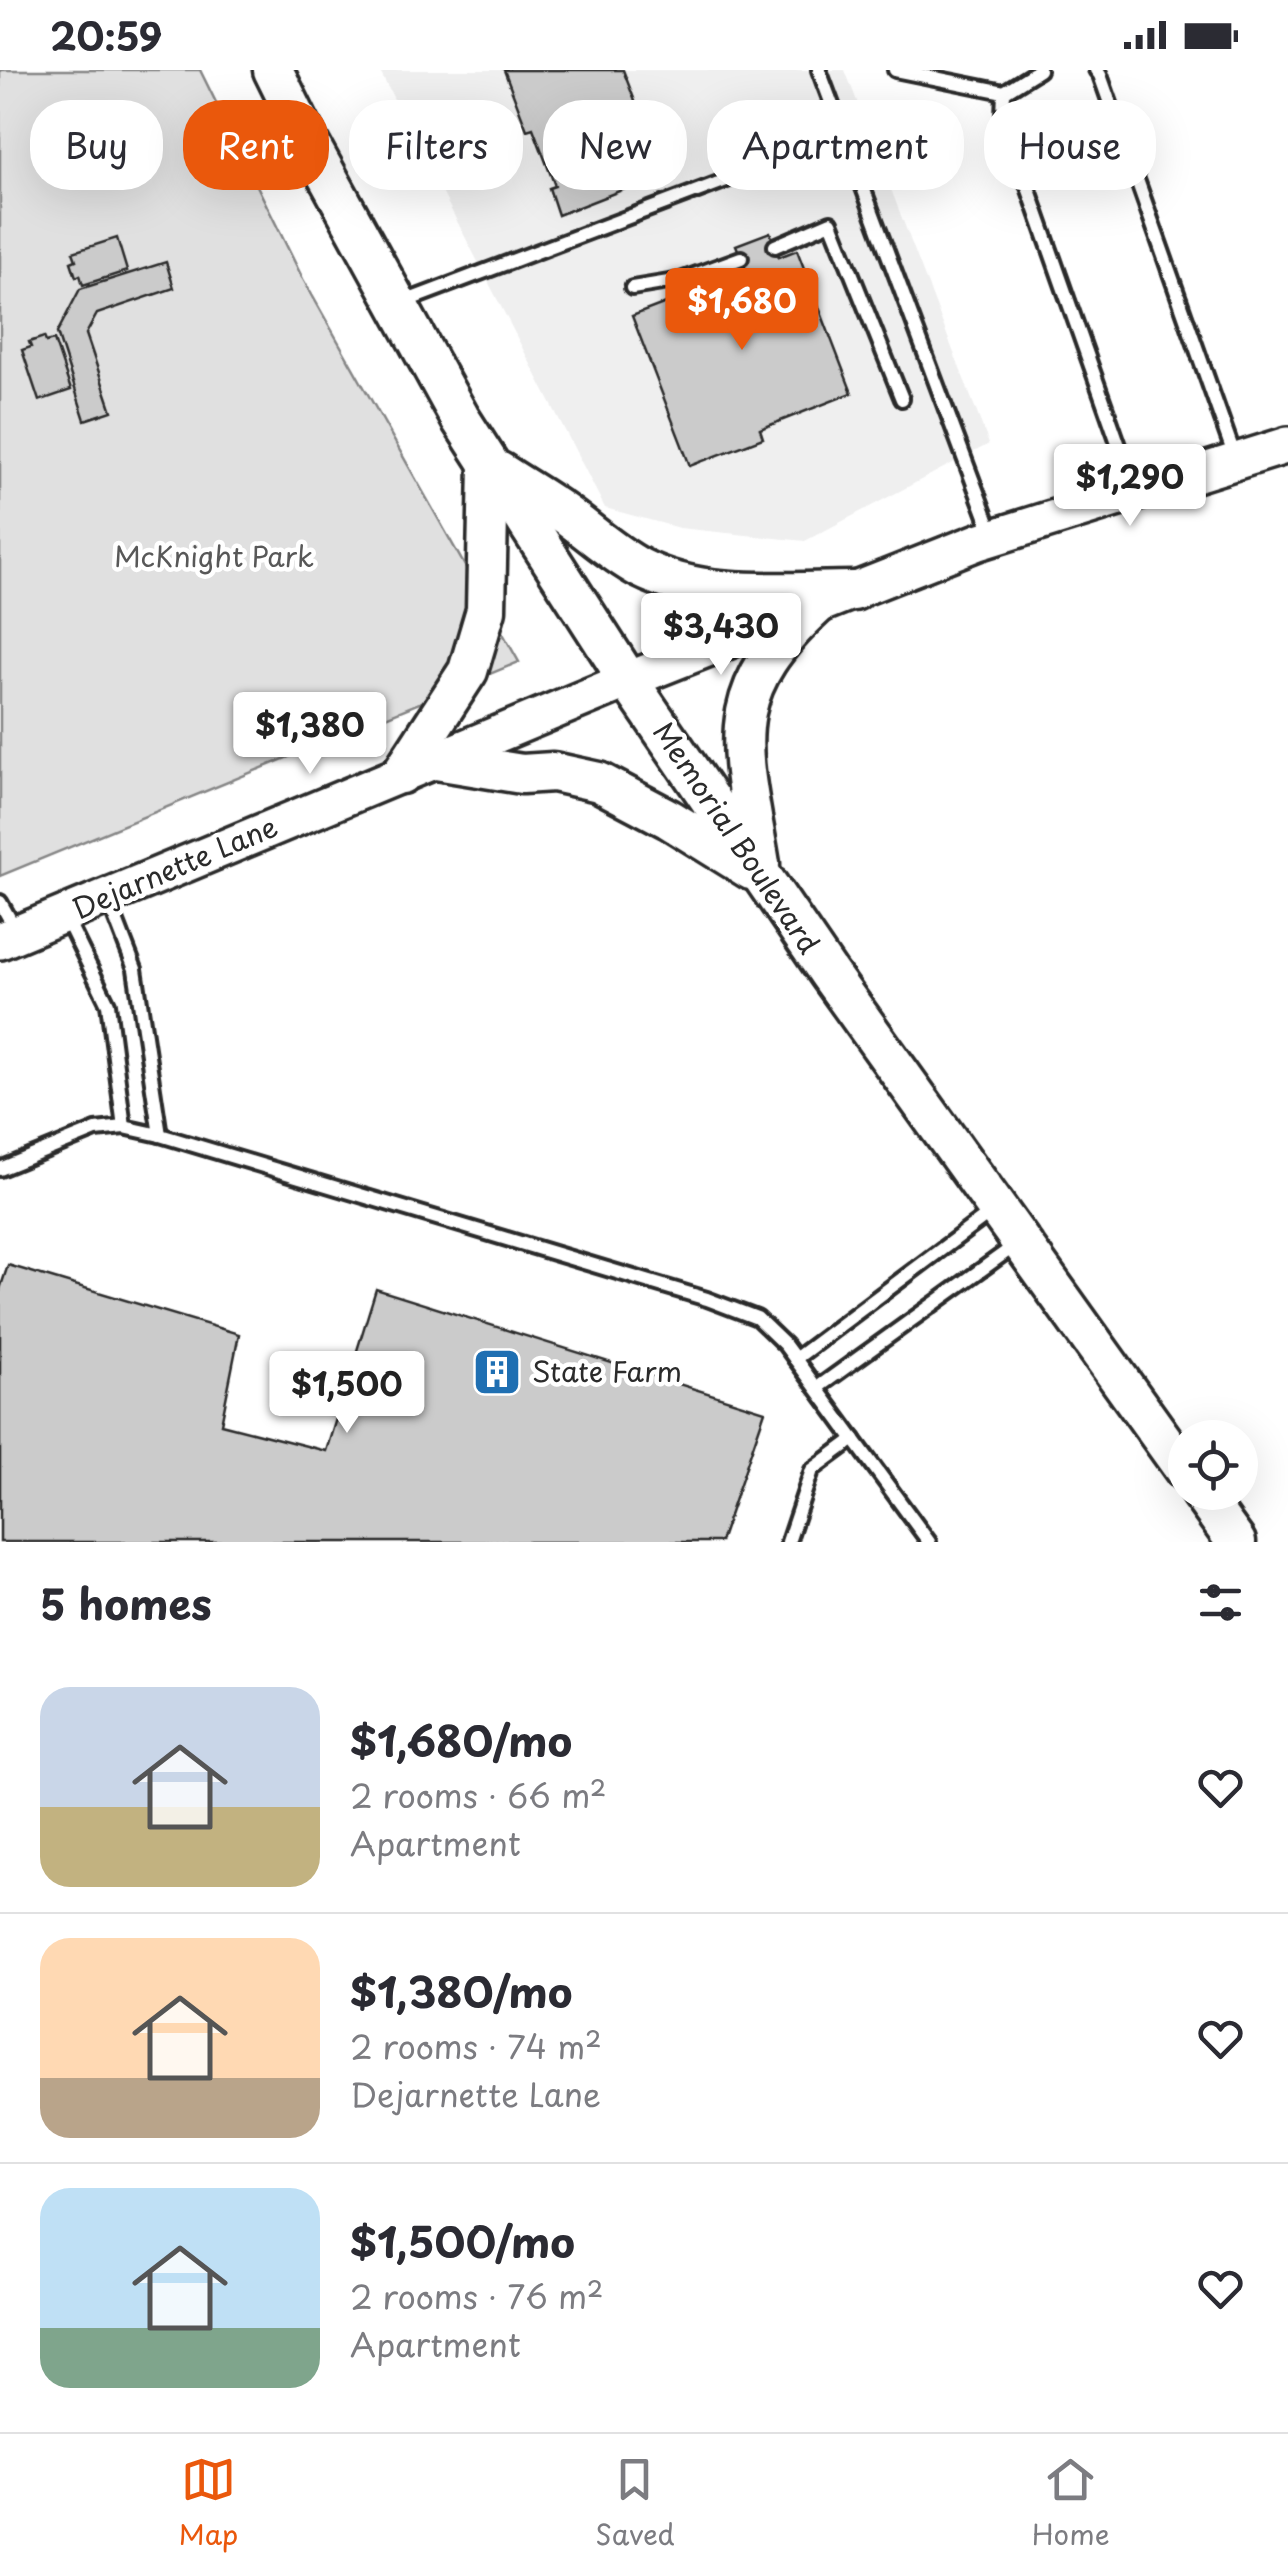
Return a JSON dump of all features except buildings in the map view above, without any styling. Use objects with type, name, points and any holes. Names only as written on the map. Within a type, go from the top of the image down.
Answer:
[{"type":"main road","name":"Memorial Boulevard","points":[[274,70],[308,141],[489,465],[628,680],[762,876],[1168,1448]]},
{"type":"main road","points":[[489,465],[643,570],[694,587],[745,592],[854,591]]},
{"type":"main road","points":[[489,465],[486,610],[468,671],[418,767],[522,774],[553,772],[599,782],[762,876]]},
{"type":"main road","points":[[762,876],[741,746],[744,714],[767,660],[790,630],[816,606]]},
{"type":"main road","points":[[1213,1510],[1236,1542]]},
{"type":"street","name":"Dejarnette Lane","points":[[9,938],[628,680],[994,537],[1288,445]]},
{"type":"lane","points":[[818,70],[829,100]]},
{"type":"lane","points":[[894,70],[1004,92],[1039,70]]},
{"type":"lane","points":[[1096,70],[1237,462]]},
{"type":"lane","points":[[1004,92],[1003,116],[1136,494]]},
{"type":"lane","points":[[398,304],[707,187]]},
{"type":"lane","points":[[863,190],[994,537]]},
{"type":"lane","points":[[775,246],[832,222],[902,400]]},
{"type":"lane","points":[[632,288],[681,280],[741,258]]},
{"type":"lane","points":[[107,897],[135,969],[160,1135]]},
{"type":"lane","points":[[0,902],[9,938]]},
{"type":"lane","points":[[64,914],[108,1004],[124,1127]]},
{"type":"lane","points":[[0,1169],[96,1130],[124,1127],[707,1299],[757,1318],[795,1359],[922,1539]]},
{"type":"lane","points":[[795,1359],[996,1208]]},
{"type":"lane","points":[[816,1388],[1020,1242]]},
{"type":"lane","points":[[788,1542],[812,1470],[854,1439]]},
{"type":"shaded area","points":[[379,70],[845,70],[857,100],[707,100],[707,190],[891,190],[989,444],[805,541],[679,528],[605,508],[441,190],[523,190],[523,100],[394,100]]},
{"type":"green space","name":"McKnight Park","points":[[0,70],[200,70],[215,100],[183,100],[183,190],[259,190],[303,279],[519,662],[0,876]]},
{"type":"place","name":"State Farm","points":[[497,1372]]}]
